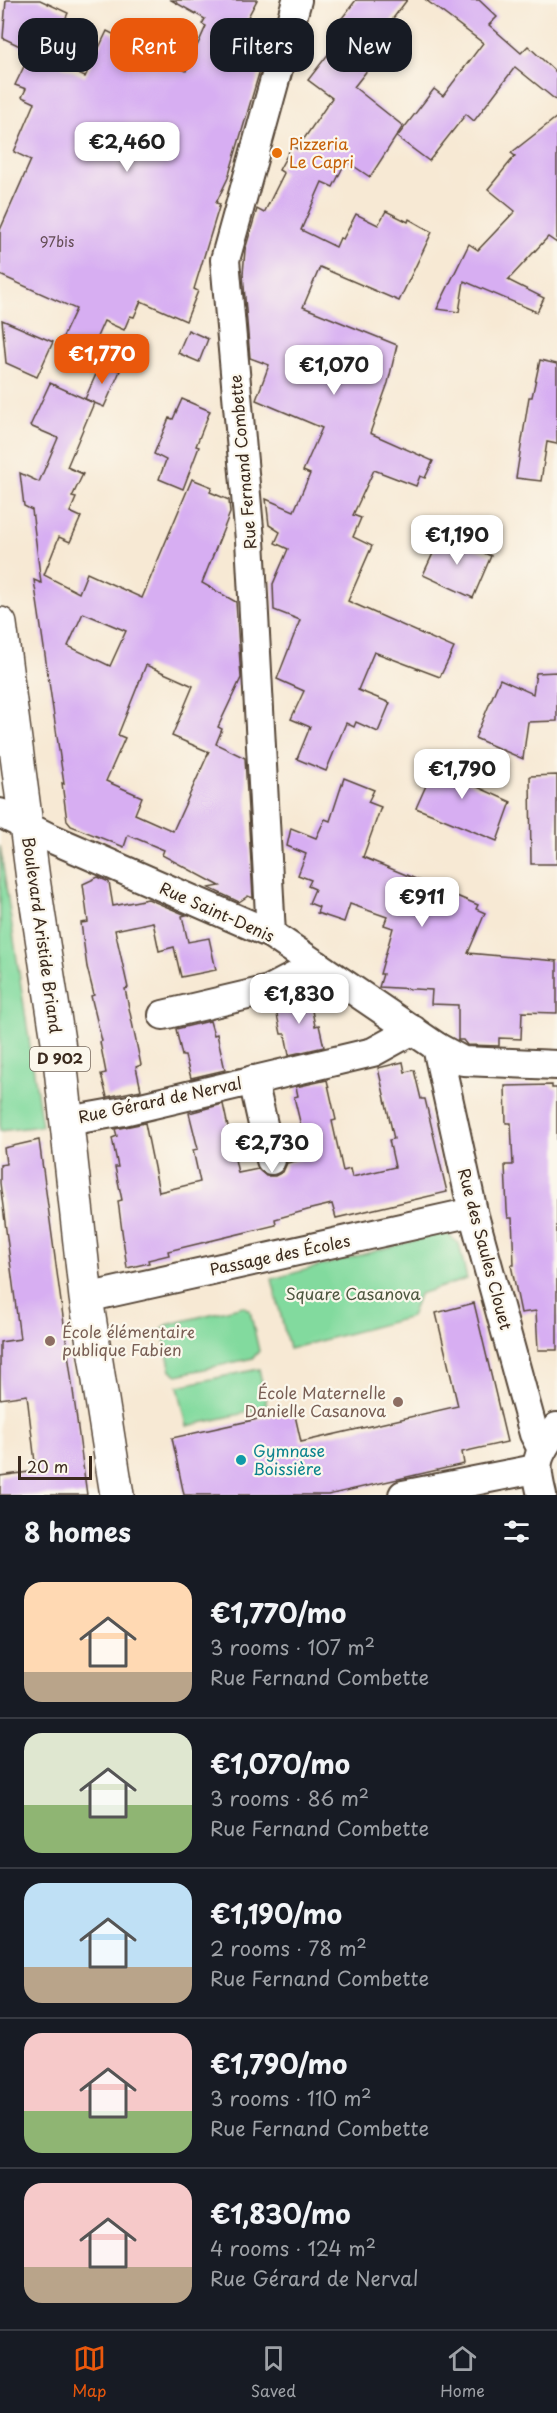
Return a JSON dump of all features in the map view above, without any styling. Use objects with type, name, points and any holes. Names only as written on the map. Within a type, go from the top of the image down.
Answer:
[{"type":"main road","name":"Boulevard Aristide Briand","points":[[0,624],[13,820],[68,1121],[86,1298],[117,1495]]},
{"type":"street","name":"Rue Fernand Combette","points":[[271,934],[250,540],[225,260],[297,0]]},
{"type":"street","name":"Rue Saint-Denis","points":[[13,820],[271,934],[437,1047],[463,1061],[557,1065]]},
{"type":"street","points":[[163,1015],[270,990],[317,965]]},
{"type":"street","name":"Rue Gérard de Nerval","points":[[68,1121],[124,1111],[373,1052],[413,1030]]},
{"type":"street","name":"Rue des Saules Clouet","points":[[437,1047],[473,1212],[534,1434],[544,1460]]},
{"type":"street","name":"Rue Gérard de Nerval","points":[[253,1080],[271,1160]]},
{"type":"street","name":"Passage des Écoles","points":[[86,1298],[473,1212]]},
{"type":"street","points":[[403,1495],[544,1460]]},
{"type":"green space","points":[[0,846],[42,1126],[0,1131]]},
{"type":"green space","name":"Square Casanova","points":[[445,1232],[459,1244],[467,1279],[419,1294],[411,1317],[289,1349],[272,1279]]},
{"type":"green space","points":[[243,1306],[250,1311],[259,1351],[253,1358],[177,1375],[171,1371],[162,1330],[167,1325]]},
{"type":"green space","points":[[259,1369],[267,1408],[187,1426],[178,1386]]},
{"type":"building","points":[[6,0],[40,0],[68,13],[66,18],[18,18],[18,45],[3,38]]},
{"type":"building","points":[[171,0],[257,0],[247,18],[210,18],[210,72],[259,72],[228,178],[216,203],[220,204],[194,289],[198,291],[186,321],[141,301],[134,317],[130,316],[124,330],[104,321],[88,357],[59,345],[76,309],[0,275],[0,230],[31,160],[14,152],[35,103],[22,97],[26,89],[15,85],[21,72],[74,72],[85,77],[87,72],[98,72],[98,50],[107,31],[110,33],[110,72],[198,72],[198,44],[206,26],[202,24],[205,19]]},
{"type":"building","points":[[356,0],[407,0],[393,18],[342,18]]},
{"type":"building","points":[[426,0],[479,0],[497,17],[489,25],[521,53],[528,46],[557,73],[557,101],[515,67],[474,121],[466,114],[429,161],[397,137],[434,89],[443,96],[483,43]]},
{"type":"building","points":[[326,57],[326,72],[366,72],[354,87],[403,126],[370,177],[346,161],[333,187],[322,182],[301,230],[336,247],[340,238],[343,239],[356,214],[378,225],[386,211],[408,222],[409,219],[432,232],[399,301],[320,267],[303,307],[397,345],[388,383],[370,433],[433,461],[425,478],[420,476],[416,486],[374,470],[353,515],[361,518],[353,537],[372,546],[348,601],[454,648],[440,677],[374,652],[358,690],[390,703],[378,732],[356,722],[354,727],[346,723],[326,771],[297,759],[310,727],[291,719],[304,691],[277,679],[300,620],[274,610],[273,584],[288,549],[275,543],[280,532],[269,525],[266,499],[294,511],[310,474],[303,471],[322,428],[256,400],[269,365],[250,358],[243,274],[245,250],[257,209],[264,213],[284,173],[279,170],[292,146],[297,149],[332,98],[308,80]]},
{"type":"building","points":[[557,117],[557,243],[548,237],[508,280],[544,298],[537,312],[464,281],[459,312],[437,309],[469,244],[478,250],[515,211],[488,189],[515,156],[511,153]]},
{"type":"building","points":[[2,320],[53,342],[37,377],[6,363]]},
{"type":"building","points":[[188,330],[208,339],[199,362],[178,353]]},
{"type":"building","points":[[540,360],[557,364],[557,444],[547,442],[541,481],[516,478],[529,397],[532,397]]},
{"type":"building","points":[[101,363],[120,371],[104,407],[85,399]]},
{"type":"building","points":[[50,383],[94,403],[67,467],[83,474],[72,497],[76,498],[70,512],[81,517],[70,542],[59,537],[44,575],[79,593],[87,573],[142,598],[192,479],[212,487],[210,492],[229,500],[230,513],[202,583],[236,602],[241,678],[218,727],[222,729],[216,744],[245,758],[253,898],[248,896],[239,902],[209,888],[220,886],[162,855],[164,850],[128,835],[124,847],[71,826],[67,821],[62,783],[64,784],[34,580],[41,583],[32,510],[24,506],[20,473],[39,482],[58,438],[30,426]],"holes":[[[83,613],[126,631],[110,666],[68,646]],[[146,665],[193,686],[172,736],[209,752],[173,831],[135,814],[142,797],[106,781],[125,738],[118,735]]]},
{"type":"building","points":[[182,399],[210,411],[183,489],[159,479],[166,460],[154,454],[169,418],[173,419]]},
{"type":"building","points":[[442,534],[491,556],[473,598],[423,575]]},
{"type":"building","points":[[557,672],[557,721],[528,722],[523,759],[475,738],[500,679],[533,694],[536,673]]},
{"type":"building","points":[[441,752],[465,762],[457,778],[511,802],[497,841],[416,808]]},
{"type":"building","points":[[557,775],[557,864],[531,864],[530,776]]},
{"type":"building","points":[[344,778],[374,790],[368,802],[381,807],[363,857],[478,905],[476,909],[485,913],[468,953],[557,961],[557,1013],[522,1012],[521,1039],[499,1038],[499,1046],[467,1045],[463,1040],[458,1040],[458,1005],[431,1004],[432,990],[379,987],[383,974],[380,974],[393,928],[384,925],[387,917],[350,904],[344,922],[317,913],[319,907],[309,903],[315,889],[308,886],[311,880],[298,875],[306,854],[287,846],[291,828],[316,838],[325,819],[330,821]]},
{"type":"building","points":[[98,877],[109,882],[113,906],[148,899],[186,915],[182,916],[188,942],[209,938],[216,970],[181,977],[174,947],[159,951],[153,922],[115,930],[141,1065],[136,1067],[141,1090],[107,1097],[101,1074],[106,1073],[100,1042],[102,1041],[91,996],[94,995],[87,967],[81,923],[88,922],[83,884]]},
{"type":"building","points":[[309,995],[315,1026],[319,1025],[324,1047],[289,1055],[285,1034],[281,1034],[275,1005],[285,1000]]},
{"type":"building","points":[[210,1021],[214,1035],[217,1034],[225,1070],[191,1078],[185,1056],[182,1056],[176,1029]]},
{"type":"building","points":[[403,1062],[405,1072],[414,1070],[421,1099],[425,1099],[447,1192],[336,1218],[332,1204],[275,1219],[276,1225],[168,1251],[169,1255],[127,1268],[118,1201],[122,1200],[112,1138],[117,1136],[115,1129],[145,1123],[159,1192],[200,1182],[193,1150],[198,1149],[189,1113],[223,1104],[238,1173],[258,1169],[266,1176],[275,1176],[283,1172],[287,1163],[304,1159],[297,1127],[301,1126],[294,1097],[298,1096],[296,1087],[327,1080],[336,1120],[332,1121],[343,1171],[350,1169],[352,1177],[395,1167],[389,1140],[394,1139],[378,1068]]},
{"type":"building","points":[[552,1085],[552,1088],[557,1088],[557,1350],[538,1350],[536,1311],[521,1313],[511,1265],[514,1265],[512,1218],[508,1218],[505,1165],[513,1165],[511,1123],[506,1123],[505,1086]]},
{"type":"building","points":[[39,1140],[87,1495],[0,1495],[0,1476],[36,1471],[27,1395],[0,1399],[0,1342],[20,1339],[0,1183],[0,1165],[6,1164],[4,1148]]},
{"type":"building","points":[[474,1303],[507,1442],[462,1452],[464,1464],[328,1495],[184,1495],[172,1438],[294,1411],[301,1442],[458,1406],[436,1313]]},
{"type":"place","name":"Pizzeria Le Capri","points":[[277,153]]},
{"type":"place","name":"École élémentaire publique Fabien","points":[[50,1341]]},
{"type":"place","name":"École Maternelle Danielle Casanova","points":[[398,1402]]},
{"type":"place","name":"Gymnase Boissière","points":[[241,1460]]}]
